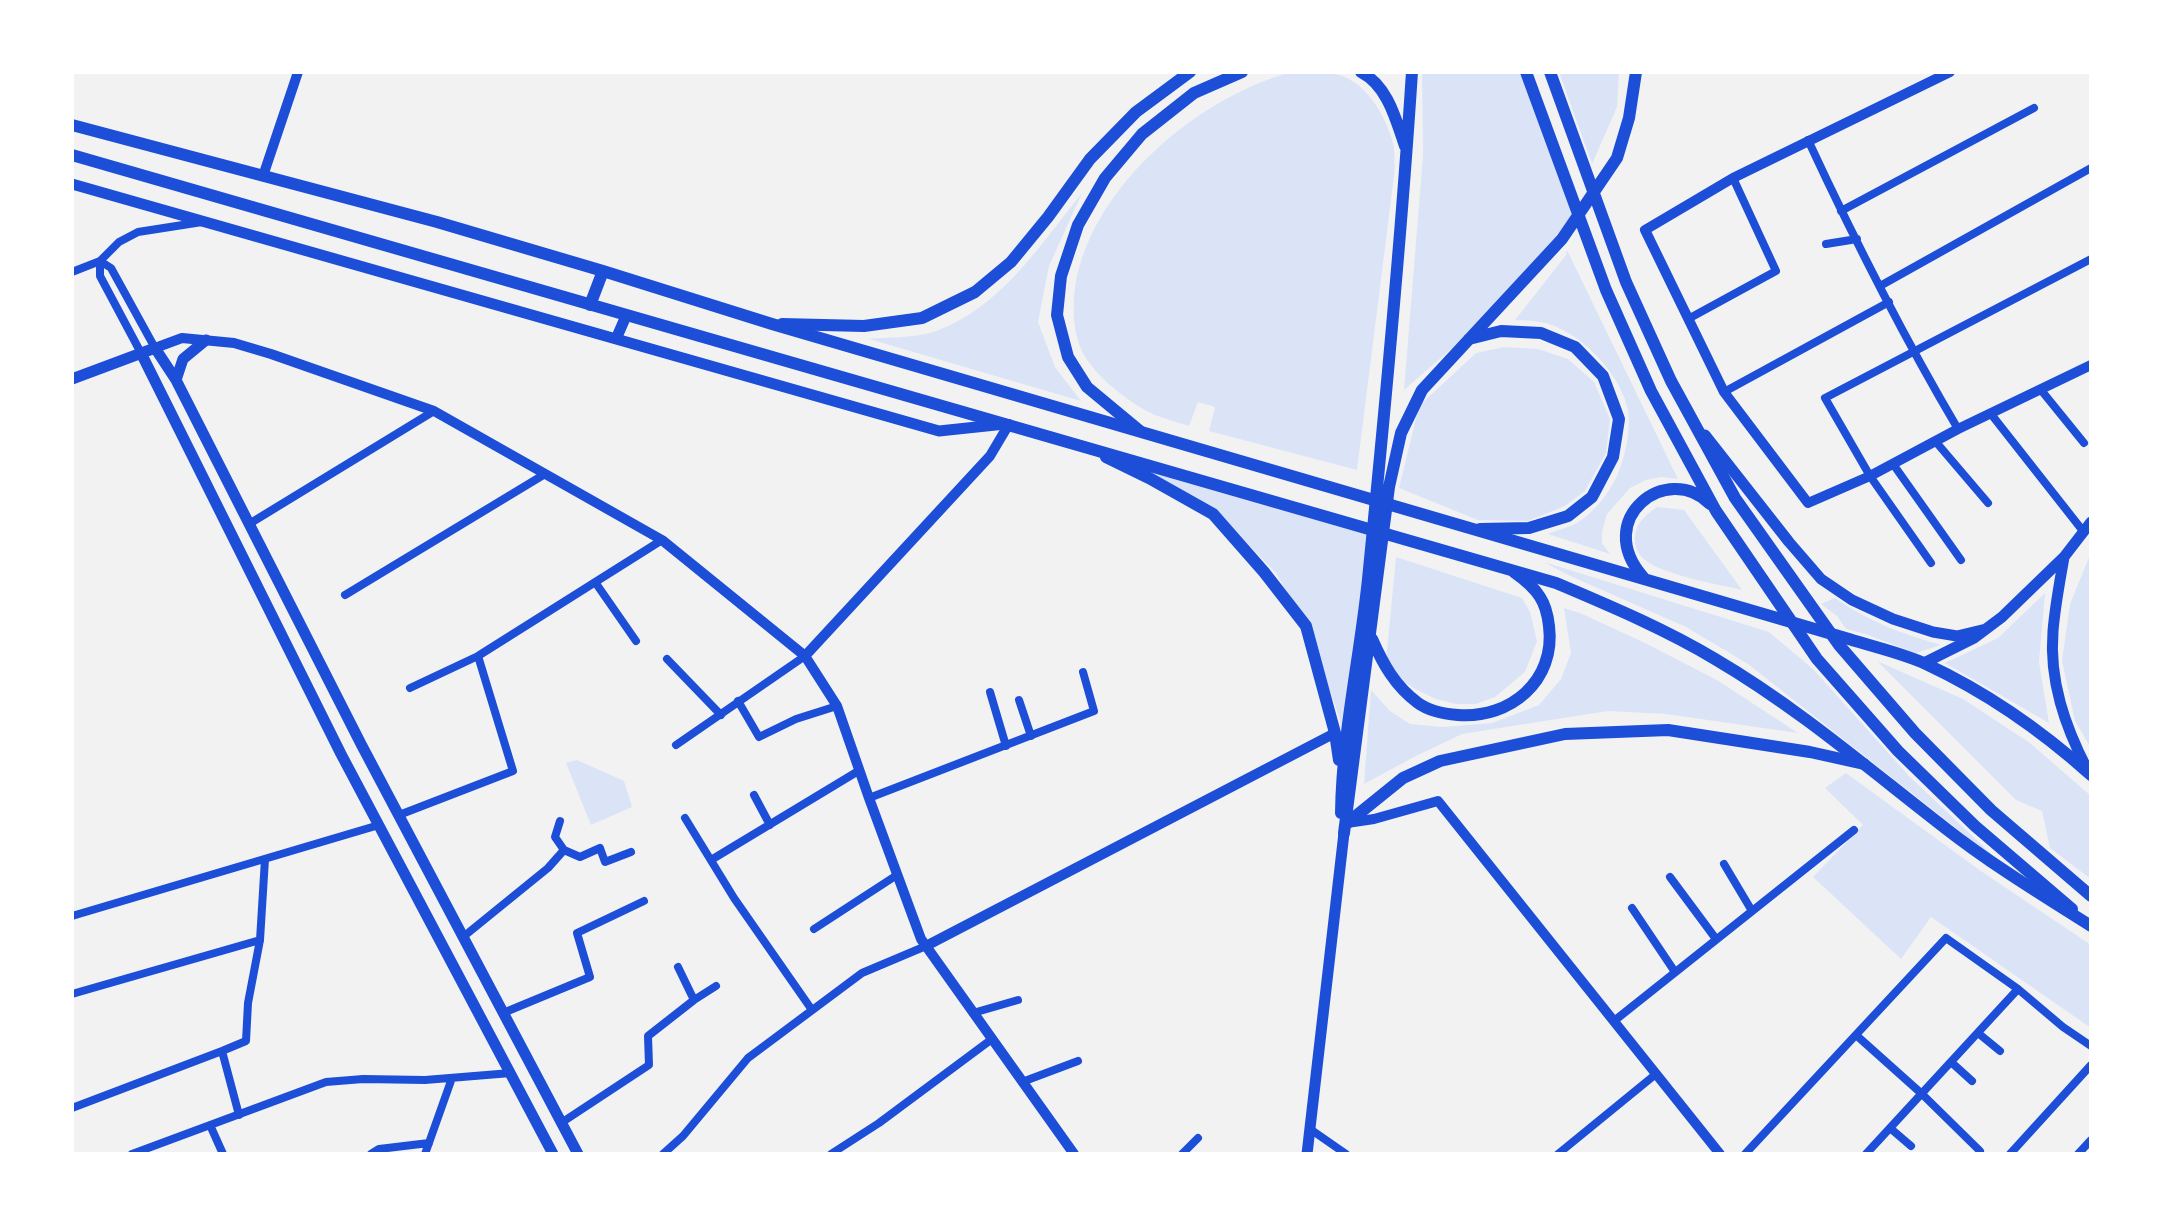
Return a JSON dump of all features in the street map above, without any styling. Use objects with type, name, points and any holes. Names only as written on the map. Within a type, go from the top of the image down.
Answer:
[{"type":"main road","points":[[772,324],[864,326],[922,318],[975,292],[1011,262],[1090,159],[1136,112],[1190,72]]},
{"type":"main road","points":[[1140,431],[1087,387],[1068,357],[1057,315],[1061,276],[1084,214],[1105,178],[1142,134],[1194,93],[1242,72]]},
{"type":"main road","points":[[1361,72],[1370,76],[1387,97],[1407,151]]},
{"type":"main road","points":[[1307,1154],[1371,635],[1412,72]]},
{"type":"main road","points":[[1526,72],[1606,290],[1651,391],[1716,511],[1817,659],[1898,751],[1975,826],[2091,926]]},
{"type":"main road","points":[[1550,72],[1626,282],[1671,381],[1735,498],[1839,645],[1915,733],[1991,810],[2091,896]]},
{"type":"main road","points":[[1383,484],[1401,433],[1422,390],[1562,239],[1617,158],[1629,118],[1636,72]]},
{"type":"main road","points":[[72,125],[437,222],[772,324],[1643,577],[1924,663],[2027,723],[2090,774]]},
{"type":"main road","points":[[72,155],[1556,583],[1715,659],[1789,706],[1960,839],[2091,926]]},
{"type":"main road","points":[[72,184],[939,431],[1009,424]]},
{"type":"main road","points":[[590,305],[603,271]]},
{"type":"main road","points":[[616,339],[626,316]]},
{"type":"main road","points":[[1469,339],[1501,331],[1541,333],[1575,347],[1603,376],[1619,419],[1613,457],[1592,497],[1568,516],[1529,528],[1478,529]]},
{"type":"main road","points":[[176,380],[183,359],[206,340]]},
{"type":"main road","points":[[72,379],[155,348],[176,380],[399,815],[578,1154]]},
{"type":"main road","points":[[141,353],[341,754],[553,1154]]},
{"type":"main road","points":[[1692,419],[1821,579],[1852,600],[1893,619],[1933,632],[1957,636],[1986,629]]},
{"type":"main road","points":[[1081,445],[1213,514],[1306,626],[1335,733],[1341,773],[1341,819],[1345,828]]},
{"type":"main road","points":[[1643,577],[1625,549],[1625,532],[1631,515],[1641,502],[1655,493],[1681,490],[1704,499],[1716,511]]},
{"type":"main road","points":[[1924,663],[1974,638],[2002,617],[2064,557],[2087,526]]},
{"type":"main road","points":[[1341,773],[1376,552]]},
{"type":"main road","points":[[2064,557],[2053,631],[2053,659],[2060,707],[2073,742],[2090,774]]},
{"type":"main road","points":[[1371,635],[1383,665],[1402,690],[1420,705],[1444,714],[1466,715],[1486,714],[1510,704],[1530,691],[1544,669],[1550,650],[1548,618],[1542,599],[1530,584],[1512,570]]},
{"type":"main road","points":[[1345,828],[1403,778],[1440,761],[1565,734],[1668,730],[1810,752],[1864,764]]},
{"type":"main road","points":[[511,1073],[529,1064]]},
{"type":"street","points":[[263,176],[298,72]]},
{"type":"street","points":[[1950,72],[1733,178],[1645,230],[1724,392],[1808,503],[1870,476],[1958,429],[2091,365]]},
{"type":"street","points":[[1841,211],[2034,108]]},
{"type":"street","points":[[1808,140],[1913,353],[1958,429]]},
{"type":"street","points":[[1880,286],[2091,168]]},
{"type":"street","points":[[1688,319],[1776,271],[1733,178]]},
{"type":"street","points":[[72,272],[100,261],[119,242],[138,232],[205,222]]},
{"type":"street","points":[[1826,244],[1857,239]]},
{"type":"street","points":[[1931,563],[1870,476],[1825,398],[2091,259]]},
{"type":"street","points":[[100,261],[111,268],[155,348],[182,338],[234,343],[434,411],[662,540],[805,656],[837,706],[921,939],[1074,1154]]},
{"type":"street","points":[[100,261],[100,276],[141,353]]},
{"type":"street","points":[[1724,392],[1889,302]]},
{"type":"street","points":[[2041,390],[2084,443]]},
{"type":"street","points":[[249,524],[434,411]]},
{"type":"street","points":[[1991,414],[2087,526]]},
{"type":"street","points":[[676,745],[805,656],[990,456],[1009,424]]},
{"type":"street","points":[[1936,442],[1988,503]]},
{"type":"street","points":[[1893,464],[1961,560]]},
{"type":"street","points":[[345,595],[545,474]]},
{"type":"street","points":[[410,688],[478,656],[662,540]]},
{"type":"street","points":[[595,582],[636,641]]},
{"type":"street","points":[[399,815],[513,771],[478,656]]},
{"type":"street","points":[[667,659],[721,715]]},
{"type":"street","points":[[869,798],[1094,711],[1083,672]]},
{"type":"street","points":[[990,692],[1006,746]]},
{"type":"street","points":[[1019,700],[1031,736]]},
{"type":"street","points":[[738,701],[759,737],[796,719],[837,706]]},
{"type":"street","points":[[663,1154],[683,1136],[748,1058],[862,973],[926,946],[1335,733]]},
{"type":"street","points":[[711,860],[860,770]]},
{"type":"street","points":[[754,795],[770,825]]},
{"type":"street","points":[[1345,828],[1438,801],[1720,1154]]},
{"type":"street","points":[[685,818],[734,898],[812,1010]]},
{"type":"street","points":[[560,821],[555,837],[564,850],[580,857],[600,848],[605,862],[631,852]]},
{"type":"street","points":[[72,916],[379,825]]},
{"type":"street","points":[[1614,1021],[1854,830]]},
{"type":"street","points":[[463,937],[548,868],[564,850]]},
{"type":"street","points":[[72,1108],[246,1041],[248,1003],[260,940],[265,859]]},
{"type":"street","points":[[1724,864],[1752,911]]},
{"type":"street","points":[[814,929],[897,875]]},
{"type":"street","points":[[1670,877],[1716,939]]},
{"type":"street","points":[[503,1013],[590,977],[577,933],[644,901]]},
{"type":"street","points":[[1632,908],[1675,972]]},
{"type":"street","points":[[1745,1154],[1946,938],[2091,1046]]},
{"type":"street","points":[[72,994],[260,940]]},
{"type":"street","points":[[678,967],[694,1000]]},
{"type":"street","points":[[561,1123],[649,1065],[648,1036],[716,986]]},
{"type":"street","points":[[1866,1154],[2018,989]]},
{"type":"street","points":[[973,1013],[1018,1000]]},
{"type":"street","points":[[1978,1033],[2000,1051]]},
{"type":"street","points":[[1856,1035],[1980,1151]]},
{"type":"street","points":[[831,1154],[879,1123],[992,1039]]},
{"type":"street","points":[[222,1051],[239,1115]]},
{"type":"street","points":[[1022,1082],[1078,1061]]},
{"type":"street","points":[[1951,1062],[1972,1081]]},
{"type":"street","points":[[2010,1154],[2091,1065]]},
{"type":"street","points":[[132,1154],[326,1082],[511,1073]]},
{"type":"street","points":[[1558,1154],[1656,1074]]},
{"type":"street","points":[[425,1154],[452,1078]]},
{"type":"street","points":[[210,1125],[223,1154]]},
{"type":"street","points":[[1890,1128],[1911,1146]]},
{"type":"street","points":[[1310,1129],[1346,1154]]},
{"type":"street","points":[[1182,1154],[1198,1138]]},
{"type":"street","points":[[2078,1154],[2091,1140]]},
{"type":"street","points":[[371,1154],[379,1149],[429,1143]]},
{"type":"shaded area","points":[[1292,72],[1336,74],[1351,80],[1368,94],[1381,113],[1394,146],[1395,168],[1357,470],[1209,431],[1215,407],[1198,402],[1189,426],[1150,413],[1099,374],[1086,359],[1076,332],[1074,297],[1082,258],[1098,221],[1122,187],[1150,155],[1183,127],[1219,103],[1255,85]]},
{"type":"shaded area","points":[[1422,72],[1524,72],[1576,214],[1466,336],[1404,390],[1423,155]]},
{"type":"shaded area","points":[[1559,72],[1619,72],[1617,107],[1592,164]]},
{"type":"shaded area","points":[[1082,193],[1049,266],[1038,322],[1055,367],[1081,401],[869,339],[930,333],[977,310],[1016,275]]},
{"type":"shaded area","points":[[1567,250],[1678,479],[1661,477],[1630,488],[1607,514],[1602,543],[1610,554],[1548,534],[1583,519],[1600,502],[1617,476],[1628,435],[1629,418],[1624,396],[1607,367],[1568,333],[1537,321],[1515,320]]},
{"type":"shaded area","points":[[1504,347],[1538,349],[1568,359],[1594,382],[1610,419],[1606,453],[1585,491],[1565,506],[1528,521],[1478,520],[1399,488],[1419,406],[1476,353]]},
{"type":"shaded area","points":[[1095,456],[1371,531],[1342,742],[1340,720],[1311,635],[1276,573],[1229,525],[1173,488]]},
{"type":"shaded area","points":[[1657,507],[1684,510],[1742,590],[1672,573],[1647,562],[1636,548],[1636,532],[1645,516]]},
{"type":"shaded area","points":[[2090,555],[2091,748],[2075,721],[2062,661],[2070,604]]},
{"type":"shaded area","points":[[1396,557],[1522,598],[1530,612],[1537,641],[1525,672],[1495,697],[1476,704],[1456,704],[1436,699],[1397,677],[1386,661]]},
{"type":"shaded area","points":[[1544,562],[1769,632],[1813,669],[1909,776],[2004,866],[1748,664],[1686,627]]},
{"type":"shaded area","points":[[2045,593],[2039,662],[2049,723],[1945,663],[1998,638]]},
{"type":"shaded area","points":[[1835,598],[1886,626],[1941,645],[1916,653],[1846,629],[1837,616],[1821,604]]},
{"type":"shaded area","points":[[1564,608],[1645,643],[1717,680],[1798,733],[1666,714],[1608,711],[1462,734],[1364,784],[1371,690],[1390,711],[1410,724],[1443,727],[1492,723],[1539,705],[1561,679],[1571,653]]},
{"type":"shaded area","points":[[1877,661],[1963,699],[2030,743],[2091,796],[2091,879],[2050,848],[2042,811],[2016,800]]},
{"type":"shaded area","points":[[577,760],[624,781],[632,807],[591,825],[566,763]]},
{"type":"shaded area","points":[[1846,773],[1978,869],[2091,945],[2091,1028],[1931,917],[1901,959],[1813,877],[1863,825],[1825,788]]}]
